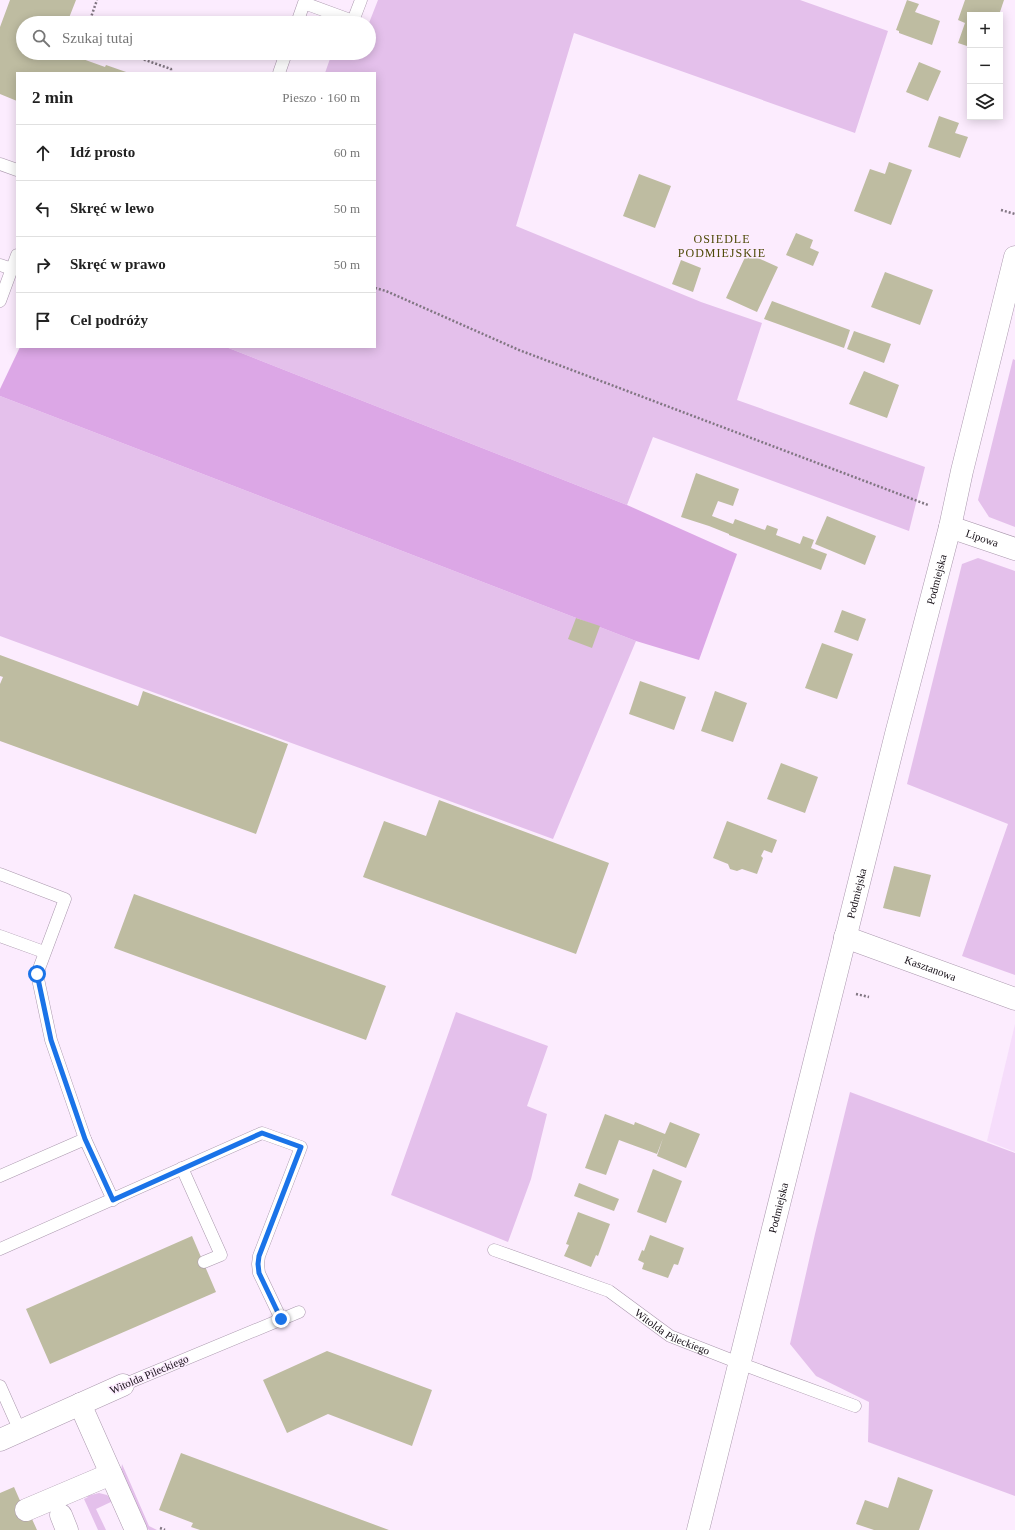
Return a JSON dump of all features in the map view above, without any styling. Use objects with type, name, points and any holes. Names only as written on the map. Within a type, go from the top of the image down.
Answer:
[{"type":"street","name":"Podmiejska","points":[[698,1530],[896,734],[950,528],[962,471],[1014,263]]},
{"type":"street","name":"Lipowa","points":[[950,528],[1015,549]]},
{"type":"street","name":"Kasztanowa","points":[[845,937],[1015,999]]},
{"type":"street","name":"Witolda Pileckiego","points":[[0,1440],[123,1385]]},
{"type":"street","points":[[80,1404],[136,1530]]},
{"type":"street","points":[[26,1510],[110,1474]]},
{"type":"lane","points":[[355,16],[361,0]]},
{"type":"lane","points":[[299,16],[304,3],[339,16]]},
{"type":"lane","points":[[279,72],[284,60]]},
{"type":"lane","points":[[0,164],[16,170]]},
{"type":"lane","points":[[0,301],[16,258]]},
{"type":"lane","points":[[0,265],[12,269]]},
{"type":"lane","points":[[0,874],[65,899],[37,974],[51,1040],[85,1139],[113,1200]]},
{"type":"lane","points":[[0,936],[44,952]]},
{"type":"lane","points":[[0,1249],[262,1133],[301,1147],[259,1256],[258,1264],[259,1273],[281,1319]]},
{"type":"lane","points":[[0,1176],[85,1139]]},
{"type":"lane","points":[[182,1168],[221,1255],[204,1262]]},
{"type":"lane","name":"Witolda Pileckiego","points":[[494,1250],[609,1291],[670,1336],[855,1406]]},
{"type":"lane","name":"Witolda Pileckiego","points":[[123,1385],[299,1312]]},
{"type":"lane","points":[[0,1386],[20,1431]]},
{"type":"path","points":[[91,16],[97,0]]},
{"type":"path","points":[[146,60],[171,69],[171,72]]},
{"type":"path","points":[[1001,210],[1015,214]]},
{"type":"path","points":[[376,288],[386,291],[519,350],[928,505]]},
{"type":"shaded area","points":[[378,0],[800,0],[888,31],[855,133],[574,33],[516,226],[701,302],[762,323],[737,400],[925,467],[909,531],[653,437],[627,505],[229,348],[376,348],[376,72],[325,72],[330,60],[376,60],[376,16],[372,16]]},
{"type":"shaded area","points":[[20,348],[229,348],[627,505],[737,554],[699,660],[636,641],[0,396],[0,389]]},
{"type":"shaded area","points":[[1013,359],[1015,360],[1015,527],[989,517],[978,500]]},
{"type":"shaded area","points":[[0,396],[636,641],[553,839],[0,636]]},
{"type":"shaded area","points":[[978,558],[1015,571],[1015,975],[962,956],[1008,824],[907,784],[962,564]]},
{"type":"shaded area","points":[[456,1012],[548,1046],[527,1106],[547,1114],[531,1179],[508,1242],[391,1195]]},
{"type":"shaded area","points":[[1015,1024],[1015,1152],[987,1141]]},
{"type":"shaded area","points":[[850,1092],[1015,1153],[1015,1496],[868,1442],[869,1402],[816,1376],[790,1344]]},
{"type":"shaded area","points":[[122,1464],[149,1526],[157,1530],[149,1530],[145,1526],[121,1472]]},
{"type":"shaded area","points":[[99,1493],[107,1495],[113,1501],[96,1509],[106,1530],[98,1530],[84,1499],[88,1497],[87,1496]]},
{"type":"building","points":[[10,0],[76,0],[70,16],[16,16],[16,60],[86,60],[126,72],[16,72],[16,101],[0,94],[0,27]]},
{"type":"building","points":[[907,0],[919,4],[915,12],[940,21],[932,45],[899,33],[899,31],[896,30]]},
{"type":"building","points":[[965,0],[1004,0],[1000,12],[967,12],[967,46],[958,43],[965,23],[958,20]]},
{"type":"building","points":[[919,62],[941,71],[928,101],[906,92]]},
{"type":"building","points":[[939,116],[959,123],[955,133],[968,137],[960,158],[928,147]]},
{"type":"building","points":[[889,162],[912,170],[891,225],[854,211],[870,169],[885,174]]},
{"type":"building","points":[[639,174],[671,186],[655,228],[623,216]]},
{"type":"building","points":[[796,233],[813,240],[810,248],[819,252],[813,266],[786,255]]},
{"type":"building","points":[[747,253],[778,267],[757,312],[726,298]]},
{"type":"building","points":[[681,260],[701,268],[693,292],[672,284]]},
{"type":"building","points":[[885,272],[933,290],[920,325],[871,307]]},
{"type":"building","points":[[772,301],[850,330],[844,348],[764,319]]},
{"type":"building","points":[[854,331],[891,344],[884,363],[847,349]]},
{"type":"building","points":[[864,371],[899,385],[887,418],[849,404]]},
{"type":"building","points":[[696,473],[739,489],[733,506],[718,501],[712,516],[733,524],[735,519],[765,530],[767,525],[778,529],[776,535],[800,544],[803,536],[814,540],[811,548],[827,554],[821,570],[709,526],[681,517]]},
{"type":"building","points":[[827,516],[876,536],[865,565],[815,544]]},
{"type":"building","points":[[842,610],[866,619],[858,641],[834,632]]},
{"type":"building","points":[[576,618],[600,626],[592,648],[568,639]]},
{"type":"building","points":[[822,643],[853,654],[837,699],[805,688]]},
{"type":"building","points":[[0,655],[138,706],[143,691],[288,744],[256,834],[0,741],[0,684],[3,677],[0,676]]},
{"type":"building","points":[[640,681],[686,697],[674,730],[629,714]]},
{"type":"building","points":[[715,691],[747,703],[733,742],[701,731]]},
{"type":"building","points":[[781,763],[818,777],[805,813],[767,799]]},
{"type":"building","points":[[439,800],[609,863],[576,954],[363,877],[384,821],[426,836]]},
{"type":"building","points":[[727,821],[777,840],[772,853],[764,850],[761,856],[763,858],[757,874],[742,869],[737,871],[730,869],[728,864],[713,858]]},
{"type":"building","points":[[894,866],[931,875],[920,917],[883,908]]},
{"type":"building","points":[[134,894],[386,986],[366,1040],[114,948]]},
{"type":"building","points":[[605,1114],[634,1125],[635,1122],[665,1134],[670,1122],[700,1134],[686,1168],[657,1156],[663,1138],[657,1154],[619,1140],[606,1175],[585,1168]]},
{"type":"building","points":[[653,1169],[682,1181],[666,1223],[637,1212]]},
{"type":"building","points":[[579,1183],[619,1199],[614,1211],[574,1196]]},
{"type":"building","points":[[578,1212],[610,1224],[598,1256],[596,1255],[591,1267],[564,1256],[569,1245],[566,1244]]},
{"type":"building","points":[[650,1235],[684,1248],[678,1265],[674,1264],[668,1278],[642,1269],[644,1263],[638,1260],[642,1250],[644,1251]]},
{"type":"building","points":[[192,1236],[216,1292],[50,1364],[26,1309]]},
{"type":"building","points":[[327,1351],[432,1390],[412,1446],[328,1414],[287,1433],[263,1380]]},
{"type":"building","points":[[181,1453],[389,1530],[200,1530],[191,1527],[193,1523],[159,1510]]},
{"type":"building","points":[[898,1477],[933,1490],[919,1530],[874,1530],[856,1524],[865,1500],[888,1508]]},
{"type":"building","points":[[14,1487],[29,1521],[32,1519],[37,1530],[0,1530],[0,1493]]},
{"type":"district","name":"OSIEDLE PODMIEJSKIE","points":[[722,246]]},
{"type":"route","points":[[37,974],[51,1040],[85,1139],[113,1200],[262,1133],[301,1147],[259,1256],[258,1264],[259,1273],[281,1319]]}]
